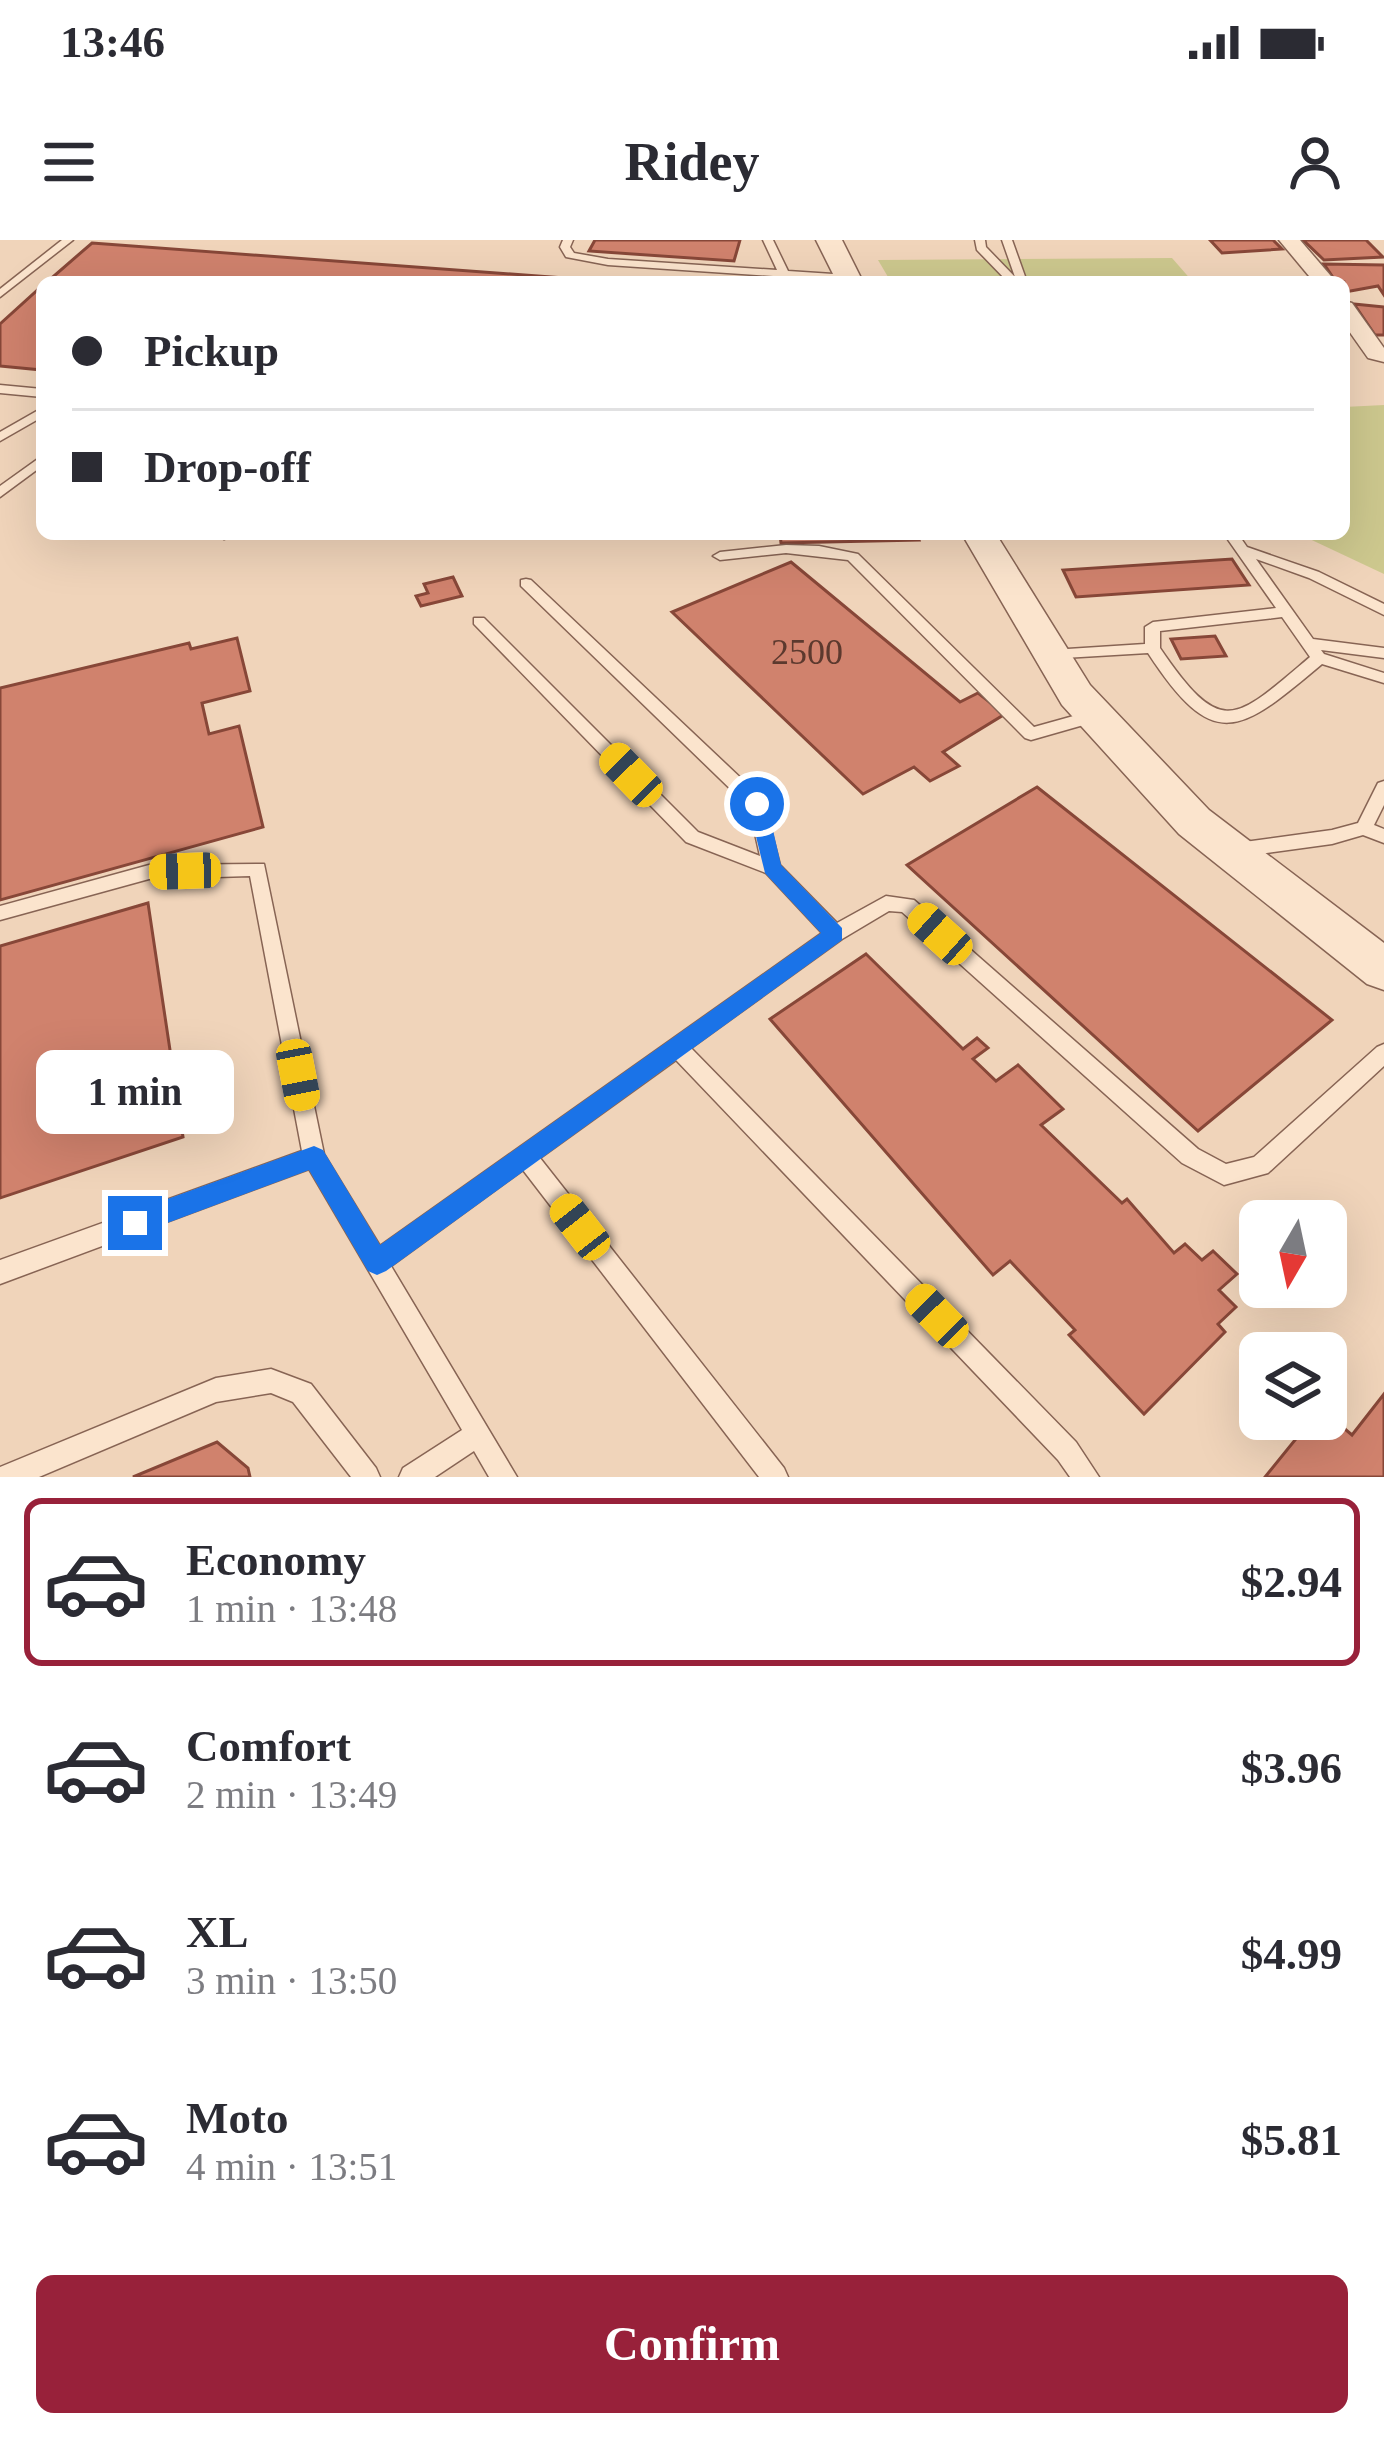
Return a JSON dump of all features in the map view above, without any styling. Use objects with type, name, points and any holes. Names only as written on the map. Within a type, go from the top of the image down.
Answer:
[{"type":"street","points":[[829,240],[847,276]]},
{"type":"street","points":[[1288,240],[1320,276]]},
{"type":"street","points":[[1350,316],[1376,353],[1384,355]]},
{"type":"street","points":[[983,540],[1076,695],[1095,716],[1194,822],[1384,970]]},
{"type":"lane","points":[[0,294],[68,240]]},
{"type":"lane","points":[[568,240],[565,248],[570,255],[608,262],[812,276]]},
{"type":"lane","points":[[768,240],[784,273]]},
{"type":"lane","points":[[980,240],[981,248],[1011,276]]},
{"type":"lane","points":[[1007,240],[1016,276]]},
{"type":"lane","points":[[0,389],[36,392]]},
{"type":"lane","points":[[0,437],[36,416]]},
{"type":"lane","points":[[0,493],[36,465]]},
{"type":"lane","points":[[1236,540],[1314,651],[1384,678]]},
{"type":"lane","points":[[720,556],[785,546],[814,547],[853,557],[1031,734],[1095,716]]},
{"type":"lane","points":[[1243,550],[1314,575],[1384,610]]},
{"type":"lane","points":[[526,583],[757,804],[772,868]]},
{"type":"lane","points":[[1286,612],[1153,627],[1152,648],[1177,689],[1227,720],[1250,716],[1314,651],[1384,653]]},
{"type":"lane","points":[[479,620],[692,837],[772,868],[835,934]]},
{"type":"lane","points":[[1052,655],[1152,648]]},
{"type":"lane","points":[[1364,828],[1384,787]]},
{"type":"lane","points":[[1232,851],[1332,838],[1364,828],[1384,836]]},
{"type":"lane","points":[[0,913],[149,872],[257,868],[314,1157],[504,1477]]},
{"type":"lane","points":[[377,1262],[886,902],[907,905],[1190,1156],[1224,1175],[1261,1166],[1384,1053]]},
{"type":"lane","points":[[677,1047],[1067,1451],[1086,1477]]},
{"type":"lane","points":[[525,1156],[775,1477]]},
{"type":"lane","points":[[0,1272],[314,1157]]},
{"type":"lane","points":[[8,1477],[216,1390],[271,1381],[302,1393],[367,1477]]},
{"type":"lane","points":[[412,1477],[478,1434]]},
{"type":"shaded area","points":[[1172,258],[1188,276],[887,276],[878,260]]},
{"type":"shaded area","points":[[1384,405],[1384,574],[1312,540],[1350,540],[1350,407]]},
{"type":"building","points":[[595,240],[740,240],[734,261],[589,251]]},
{"type":"building","points":[[1210,240],[1273,240],[1282,249],[1222,253]]},
{"type":"building","points":[[1303,240],[1366,240],[1383,257],[1324,260]]},
{"type":"building","points":[[92,243],[537,276],[54,276]]},
{"type":"building","points":[[1324,264],[1384,265],[1384,295],[1378,286],[1350,291],[1350,276],[1332,276]]},
{"type":"building","points":[[36,291],[36,369],[0,366],[0,324]]},
{"type":"building","points":[[1354,304],[1384,307],[1384,335],[1375,335]]},
{"type":"building","points":[[781,540],[919,540],[781,543]]},
{"type":"building","points":[[1232,559],[1249,585],[1076,597],[1063,570]]},
{"type":"building","points":[[791,562],[960,702],[978,693],[1005,714],[943,752],[959,766],[930,781],[914,767],[863,794],[672,612]]},
{"type":"building","points":[[453,577],[462,596],[421,606],[416,596],[428,593],[424,584]]},
{"type":"building","points":[[1215,636],[1226,656],[1181,659],[1171,639]]},
{"type":"building","points":[[237,638],[250,691],[202,703],[209,734],[239,726],[263,827],[0,900],[0,688],[189,643],[191,649]]},
{"type":"building","points":[[1037,787],[1332,1020],[1198,1131],[907,865]]},
{"type":"building","points":[[148,903],[183,1137],[0,1198],[0,946]]},
{"type":"building","points":[[866,954],[963,1049],[977,1038],[988,1048],[973,1059],[996,1081],[1018,1065],[1063,1109],[1041,1125],[1122,1203],[1127,1199],[1174,1253],[1185,1244],[1202,1260],[1213,1251],[1237,1274],[1219,1290],[1236,1307],[1218,1324],[1225,1332],[1144,1414],[1069,1335],[1075,1330],[1010,1261],[993,1275],[770,1019]]},
{"type":"building","points":[[1384,1394],[1384,1477],[1265,1477],[1295,1440],[1347,1440],[1347,1431],[1352,1435]]},
{"type":"building","points":[[217,1442],[248,1468],[250,1477],[133,1477]]},
{"type":"route","points":[[135,1223],[314,1157],[377,1262],[835,934],[772,868],[757,804]]}]
